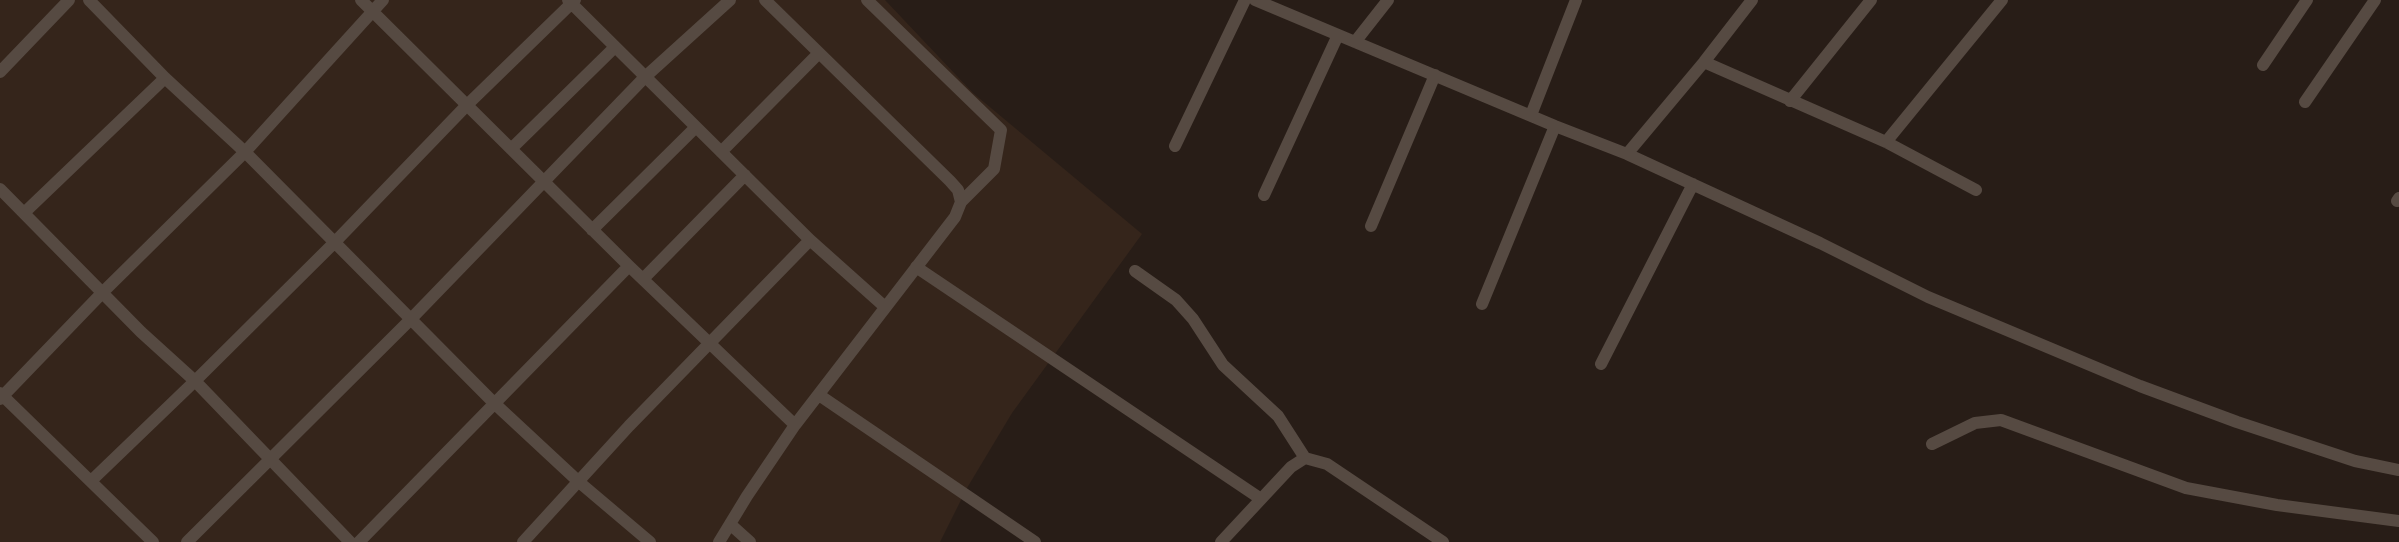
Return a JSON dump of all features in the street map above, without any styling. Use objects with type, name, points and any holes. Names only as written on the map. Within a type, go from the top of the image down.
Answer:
[{"type":"street","points":[[0,72],[69,0]]},
{"type":"street","points":[[89,0],[165,78],[245,152],[494,404],[579,482],[650,542]]},
{"type":"street","points":[[361,0],[592,230],[795,425]]},
{"type":"street","points":[[153,542],[1,396],[102,292],[245,152],[383,0]]},
{"type":"street","points":[[187,542],[410,320],[645,77],[730,0]]},
{"type":"street","points":[[765,0],[950,181],[958,190],[961,202]]},
{"type":"street","points":[[719,542],[747,496],[795,425],[955,217],[961,202],[994,169],[1001,130],[867,0]]},
{"type":"street","points":[[1175,146],[1245,0]]},
{"type":"street","points":[[1256,0],[1554,126],[1627,154],[1820,243],[1928,297],[2140,386],[2237,422],[2341,456],[2399,470]]},
{"type":"street","points":[[1355,42],[1388,0]]},
{"type":"street","points":[[1531,115],[1576,0]]},
{"type":"street","points":[[1627,154],[1704,62],[1752,0]]},
{"type":"street","points":[[1790,101],[1872,0]]},
{"type":"street","points":[[1886,142],[2002,0]]},
{"type":"street","points":[[2263,65],[2307,0]]},
{"type":"street","points":[[2305,102],[2375,0]]},
{"type":"street","points":[[91,482],[334,243],[467,105],[572,1],[615,47],[810,240],[885,307]]},
{"type":"street","points":[[1264,195],[1338,35]]},
{"type":"street","points":[[511,149],[615,47]]},
{"type":"street","points":[[721,152],[819,53]]},
{"type":"street","points":[[1704,62],[1886,142],[1976,190]]},
{"type":"street","points":[[1371,226],[1435,75]]},
{"type":"street","points":[[24,213],[165,78]]},
{"type":"street","points":[[1482,304],[1554,126]]},
{"type":"street","points":[[592,230],[696,127]]},
{"type":"street","points":[[643,279],[745,175]]},
{"type":"street","points":[[1601,364],[1693,184]]},
{"type":"street","points":[[0,189],[141,332],[195,381],[350,542]]},
{"type":"street","points":[[523,542],[629,426],[810,240]]},
{"type":"street","points":[[359,542],[630,266]]},
{"type":"street","points":[[916,267],[1261,499]]},
{"type":"street","points":[[1135,271],[1176,300],[1193,320],[1223,365],[1278,416],[1305,458],[1327,464],[1443,542]]},
{"type":"street","points":[[819,395],[1036,542]]},
{"type":"street","points":[[1932,444],[1975,423],[2001,420],[2186,488],[2277,505],[2399,521]]},
{"type":"street","points":[[1221,542],[1291,467],[1305,458]]},
{"type":"street","points":[[730,524],[750,542]]},
{"type":"shaded area","points":[[0,0],[885,0],[973,93],[1142,234],[1012,413],[967,488],[940,542],[0,542]]}]
